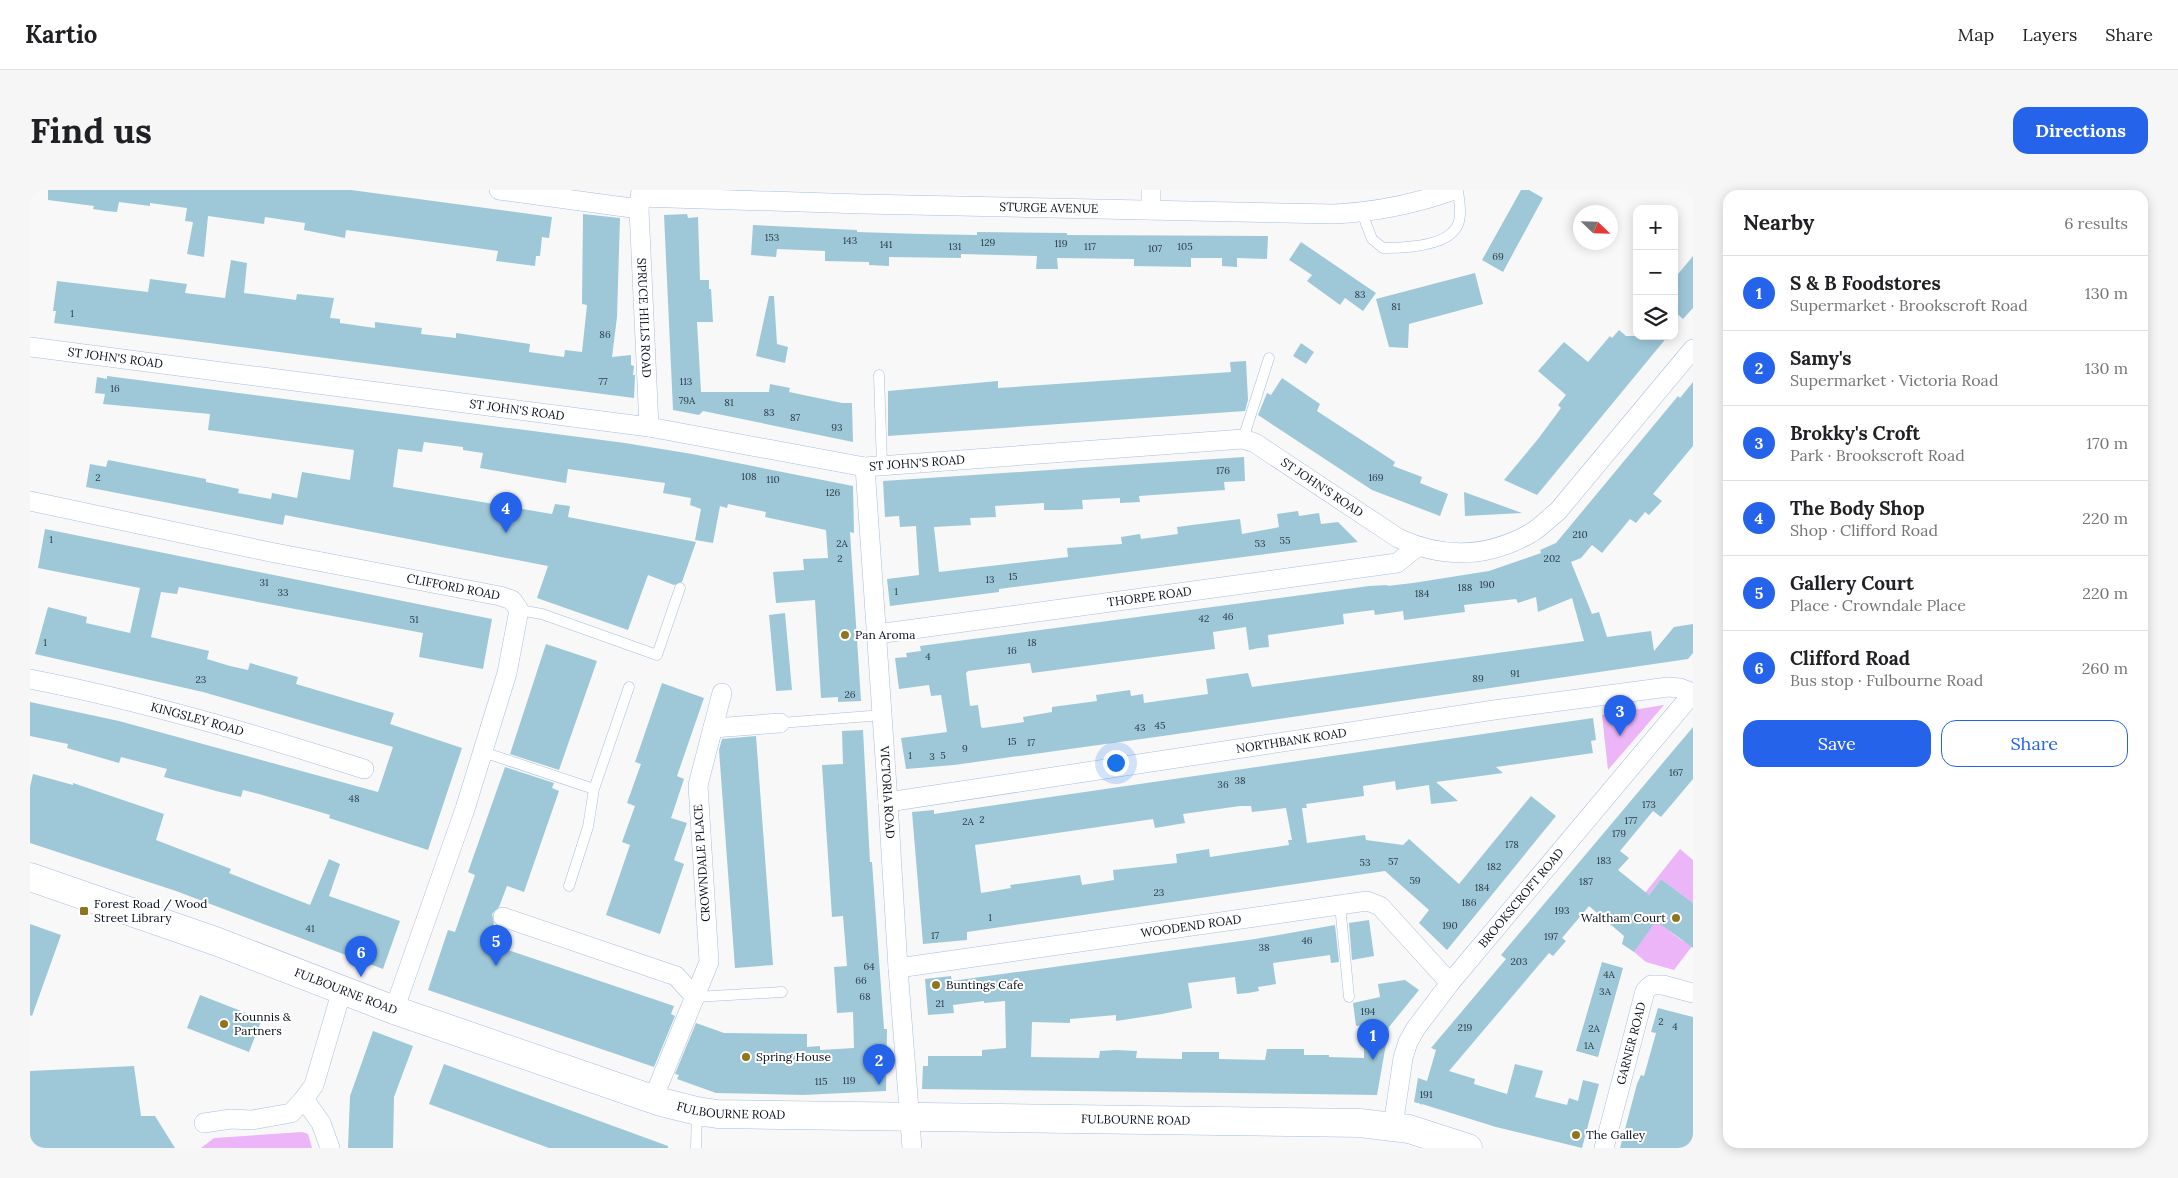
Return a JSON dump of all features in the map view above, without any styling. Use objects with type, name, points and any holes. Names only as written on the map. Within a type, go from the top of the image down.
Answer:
[{"type":"main road","name":"FULBOURNE ROAD","points":[[30,877],[218,942],[394,1010],[653,1099],[697,1111],[909,1118],[1393,1126],[1468,1148]]},
{"type":"street","points":[[500,190],[640,199]]},
{"type":"street","points":[[1151,210],[1152,190]]},
{"type":"street","name":"STURGE AVENUE","points":[[640,199],[1362,213],[1400,206],[1454,190]]},
{"type":"street","name":"SPRUCE HILLS ROAD","points":[[640,199],[649,427]]},
{"type":"street","name":"ST JOHN'S ROAD","points":[[30,347],[649,427],[873,466],[1243,439],[1255,443],[1374,524],[1416,547],[1434,551],[1471,554],[1503,545],[1532,532],[1558,510],[1693,348]]},
{"type":"street","name":"VICTORIA ROAD","points":[[873,466],[877,634],[898,968],[912,1148]]},
{"type":"street","name":"CLIFFORD ROAD","points":[[30,501],[270,552],[500,596],[512,600],[519,610]]},
{"type":"street","name":"THORPE ROAD","points":[[877,634],[1397,563],[1416,547]]},
{"type":"street","points":[[394,1010],[465,809],[483,752],[507,673],[519,610]]},
{"type":"street","name":"KINGSLEY ROAD","points":[[30,679],[79,688],[242,730],[364,768]]},
{"type":"street","name":"NORTHBANK ROAD","points":[[888,802],[1540,704],[1668,687],[1680,688],[1693,693]]},
{"type":"street","name":"BROOKSCROFT ROAD","points":[[1393,1126],[1403,1058],[1408,1042],[1416,1028],[1450,983],[1693,693]]},
{"type":"street","name":"CROWNDALE PLACE","points":[[653,1099],[709,962],[698,784],[722,694]]},
{"type":"street","points":[[713,728],[780,723]]},
{"type":"street","name":"WOODEND ROAD","points":[[898,968],[1367,901],[1380,906],[1450,983]]},
{"type":"street","points":[[503,917],[676,976],[695,997]]},
{"type":"street","name":"GARNER ROAD","points":[[1604,1148],[1645,991],[1651,984],[1663,985],[1693,993]]},
{"type":"street","points":[[204,1123],[231,1118],[252,1120],[291,1113],[314,1085],[342,990]]},
{"type":"street","points":[[304,1099],[321,1123],[330,1148]]},
{"type":"lane","points":[[1362,213],[1372,239],[1383,248],[1411,248],[1443,239],[1457,228],[1460,211],[1458,190]]},
{"type":"lane","points":[[1243,439],[1270,358]]},
{"type":"lane","points":[[873,466],[879,375]]},
{"type":"lane","points":[[519,610],[542,614],[657,655],[680,588]]},
{"type":"lane","points":[[569,886],[588,827],[594,788],[628,687]]},
{"type":"lane","points":[[780,723],[882,715]]},
{"type":"lane","points":[[483,752],[594,788]]},
{"type":"lane","points":[[1340,905],[1349,997]]},
{"type":"lane","points":[[695,997],[782,992]]},
{"type":"lane","points":[[696,1148],[697,1111]]},
{"type":"shaded area","points":[[1664,705],[1608,770],[1602,715]]},
{"type":"shaded area","points":[[1680,849],[1693,860],[1693,903],[1661,879],[1641,905],[1674,935],[1693,945],[1674,970],[1646,962],[1634,952],[1642,939],[1621,923]]},
{"type":"shaded area","points":[[302,1132],[308,1134],[312,1148],[201,1148],[214,1138]]},
{"type":"building","points":[[48,190],[351,190],[552,217],[549,238],[542,237],[540,256],[536,256],[535,266],[496,261],[498,251],[346,230],[345,238],[304,230],[305,223],[265,217],[264,224],[208,216],[204,257],[187,254],[193,222],[185,221],[187,208],[150,203],[150,206],[119,202],[117,212],[106,211],[93,209],[94,206],[48,200]]},
{"type":"building","points":[[1521,190],[1529,190],[1543,198],[1503,272],[1482,260]]},
{"type":"building","points":[[583,214],[620,218],[617,317],[612,357],[631,355],[631,365],[634,366],[633,375],[635,375],[634,398],[54,323],[56,311],[53,311],[57,281],[148,292],[150,279],[187,284],[185,293],[225,298],[231,260],[247,263],[244,293],[296,300],[297,294],[334,298],[330,318],[340,319],[340,323],[375,328],[375,322],[422,328],[421,334],[456,338],[456,333],[530,344],[529,352],[564,357],[565,350],[582,352],[587,305],[582,304]]},
{"type":"building","points":[[687,214],[688,218],[698,217],[700,280],[709,280],[709,289],[711,289],[713,322],[697,322],[701,392],[769,392],[770,384],[790,388],[789,392],[842,403],[852,403],[853,442],[703,411],[699,415],[673,410],[664,215]]},
{"type":"building","points":[[753,225],[921,234],[977,235],[977,232],[1067,233],[1067,235],[1268,236],[1267,259],[1237,258],[1237,267],[1222,266],[1222,258],[1191,258],[1191,267],[1134,266],[1134,259],[1057,258],[1058,269],[1036,269],[1037,256],[961,254],[961,258],[889,257],[889,266],[869,265],[869,262],[825,261],[825,251],[777,249],[776,257],[751,255]]},
{"type":"building","points":[[1301,242],[1376,293],[1363,311],[1345,298],[1340,305],[1307,281],[1312,275],[1289,260]]},
{"type":"building","points":[[1693,256],[1693,308],[1683,319],[1678,315],[1678,274]]},
{"type":"building","points":[[1475,273],[1483,304],[1409,324],[1408,348],[1389,347],[1376,299]]},
{"type":"building","points":[[769,296],[774,296],[777,344],[788,347],[785,363],[756,356]]},
{"type":"building","points":[[1619,330],[1626,336],[1633,336],[1633,340],[1665,340],[1537,495],[1504,480],[1561,408],[1558,405],[1566,395],[1538,371],[1564,342],[1588,362],[1610,336],[1612,338]]},
{"type":"building","points":[[1301,343],[1314,352],[1306,364],[1293,356]]},
{"type":"building","points":[[1246,361],[1248,400],[1245,411],[888,436],[888,391],[998,381],[998,388],[1231,372],[1230,362]]},
{"type":"building","points":[[107,376],[625,443],[692,454],[853,486],[854,533],[850,532],[861,701],[838,702],[838,697],[821,698],[815,600],[776,603],[773,572],[804,570],[803,559],[828,558],[826,530],[765,517],[766,512],[728,504],[727,508],[720,506],[713,543],[695,540],[701,509],[690,505],[691,498],[663,493],[665,483],[568,469],[566,483],[480,468],[483,453],[463,450],[463,447],[424,442],[422,452],[398,449],[393,487],[552,514],[555,504],[570,506],[568,517],[696,542],[682,582],[674,585],[648,575],[628,630],[537,598],[548,566],[285,515],[283,525],[86,487],[90,464],[106,467],[108,460],[206,479],[206,482],[239,489],[238,493],[271,499],[272,493],[297,498],[302,472],[350,480],[354,450],[208,430],[210,414],[103,404],[105,394],[95,393],[97,377],[107,379]]},
{"type":"building","points":[[1282,378],[1320,404],[1317,411],[1395,462],[1393,466],[1422,477],[1420,483],[1448,494],[1440,516],[1372,490],[1258,415],[1267,393],[1271,395]]},
{"type":"building","points":[[1693,382],[1693,446],[1653,494],[1662,501],[1649,515],[1645,512],[1636,523],[1630,519],[1602,553],[1592,545],[1581,558],[1571,562],[1592,614],[1599,612],[1607,637],[1651,631],[1654,651],[1674,627],[1693,624],[1693,653],[1688,659],[1170,735],[954,765],[906,769],[901,738],[947,732],[941,695],[931,696],[929,685],[899,689],[895,658],[907,657],[906,653],[921,651],[920,646],[1369,586],[1413,583],[1489,571],[1541,553],[1540,550],[1556,543],[1678,396],[1680,398]],"holes":[[[1536,597],[1538,612],[1572,598],[1584,641],[1252,687],[1248,673],[1206,679],[1208,694],[1144,703],[1143,694],[1131,696],[1130,690],[1096,695],[1097,701],[1052,707],[1052,712],[1023,717],[1024,722],[983,728],[981,727],[978,705],[970,706],[966,673],[968,671],[1030,663],[1032,673],[1215,649],[1213,632],[1246,627],[1249,650],[1269,647],[1268,635],[1344,624],[1343,614],[1374,610],[1375,615],[1403,611],[1404,620],[1465,612],[1464,605],[1516,599],[1518,603]]]},
{"type":"building","points":[[1244,457],[1245,481],[1224,482],[1225,490],[1139,496],[1140,502],[1120,503],[1120,498],[1082,500],[1083,509],[1044,510],[1044,503],[995,506],[996,517],[970,518],[971,525],[934,527],[939,572],[1068,557],[1067,548],[1122,544],[1121,537],[1140,534],[1141,539],[1178,534],[1177,527],[1192,525],[1240,519],[1242,534],[1279,527],[1277,514],[1298,511],[1299,516],[1319,513],[1321,524],[1338,522],[1358,542],[999,589],[999,592],[890,606],[887,579],[919,575],[916,526],[900,527],[899,516],[885,517],[883,481]]},
{"type":"building","points":[[1464,492],[1522,513],[1465,516]]},
{"type":"building","points":[[45,529],[492,619],[483,669],[419,657],[423,633],[179,587],[177,594],[161,592],[151,637],[209,651],[207,659],[230,666],[248,670],[250,663],[298,677],[296,684],[394,713],[390,724],[462,748],[428,850],[329,818],[330,815],[259,794],[243,790],[241,797],[220,792],[164,777],[167,769],[121,757],[119,763],[67,748],[68,744],[30,736],[30,702],[119,721],[378,792],[393,747],[203,692],[35,654],[48,607],[87,617],[86,623],[130,633],[140,588],[38,568]]},
{"type":"building","points":[[785,613],[792,690],[776,691],[769,615]]},
{"type":"building","points":[[546,644],[597,661],[559,770],[510,754]]},
{"type":"building","points":[[662,683],[704,698],[677,776],[684,779],[671,818],[687,823],[674,860],[684,864],[660,934],[606,915],[630,845],[622,842],[635,806],[627,803],[641,764],[635,762]]},
{"type":"building","points":[[1593,718],[1596,740],[1591,741],[1593,753],[1496,767],[1503,773],[1436,782],[1458,801],[1431,804],[1429,785],[1396,790],[1395,781],[1363,786],[1364,796],[1306,804],[1307,808],[1302,808],[1307,843],[1365,835],[1366,840],[1403,845],[1409,839],[1459,884],[1531,796],[1556,816],[1447,950],[1419,923],[1429,910],[1385,871],[967,932],[967,940],[923,944],[912,812],[934,810],[934,814]],"holes":[[[1251,806],[1252,812],[1286,808],[1292,840],[1288,840],[1289,845],[1210,857],[1209,849],[1176,854],[1177,863],[1113,870],[1114,880],[1082,885],[1080,875],[1010,885],[1011,888],[981,893],[975,845],[1153,819],[1155,828],[1185,823],[1183,814]]]},
{"type":"building","points":[[1693,727],[1693,779],[1661,817],[1653,811],[1620,851],[1629,858],[1618,870],[1649,895],[1661,879],[1693,903],[1693,948],[1656,921],[1634,952],[1622,944],[1624,936],[1589,906],[1562,938],[1566,941],[1553,956],[1549,953],[1449,1071],[1475,1079],[1474,1084],[1507,1094],[1515,1064],[1543,1071],[1535,1097],[1567,1105],[1569,1098],[1578,1101],[1583,1080],[1599,1084],[1582,1148],[1496,1127],[1422,1104],[1420,1106],[1421,1104],[1414,1102],[1418,1078],[1427,1081],[1436,1050],[1431,1048],[1506,959],[1501,955]]},
{"type":"building","points":[[863,730],[870,862],[872,862],[884,1029],[887,1029],[886,1091],[803,1095],[716,1093],[677,1079],[679,1075],[675,1074],[696,1023],[724,1033],[807,1034],[807,1047],[820,1046],[820,1050],[854,1048],[853,1012],[837,1013],[834,967],[847,966],[843,916],[832,917],[822,765],[843,764],[842,731]]},
{"type":"building","points":[[756,736],[773,965],[735,968],[719,750],[722,739]]},
{"type":"building","points":[[505,767],[554,783],[552,788],[559,791],[524,892],[507,886],[499,907],[492,914],[494,923],[487,943],[674,1006],[671,1014],[675,1016],[654,1067],[428,990],[448,930],[455,932],[475,875],[468,872]]},
{"type":"building","points":[[33,774],[73,785],[73,783],[164,814],[156,840],[231,869],[229,873],[310,905],[329,859],[340,864],[329,896],[400,921],[383,969],[176,891],[30,843],[30,787]]},
{"type":"building","points":[[1369,920],[1374,956],[1352,960],[1349,923]]},
{"type":"building","points":[[30,924],[61,935],[32,1016],[30,1015]]},
{"type":"building","points":[[1335,925],[1339,962],[1331,963],[1330,955],[1273,963],[1276,984],[1258,987],[1259,991],[1248,993],[1237,994],[1235,977],[1188,983],[1192,1008],[1162,1014],[1116,1021],[1116,1015],[1070,1019],[1070,1023],[1032,1022],[1031,1057],[1099,1058],[1100,1051],[1115,1050],[1137,1051],[1136,1058],[1182,1059],[1182,1052],[1219,1052],[1219,1059],[1265,1060],[1267,1049],[1304,1049],[1304,1055],[1364,1058],[1364,1025],[1356,1026],[1353,1003],[1380,997],[1378,984],[1405,980],[1419,990],[1389,1027],[1377,1095],[922,1089],[923,1066],[928,1066],[928,1056],[982,1056],[982,1050],[1006,1048],[1005,1001],[984,1003],[984,1001],[953,1005],[954,1013],[928,1015],[925,979],[951,976],[952,981],[1255,939]]},
{"type":"building","points":[[1602,962],[1623,968],[1598,1057],[1576,1051]]},
{"type":"building","name":"Kounnis & Partners","points":[[200,995],[262,1019],[249,1052],[187,1028]]},
{"type":"building","points":[[1658,1008],[1693,1017],[1693,1148],[1620,1148],[1637,1084],[1641,1075],[1644,1076],[1656,1033],[1651,1032]]},
{"type":"building","points":[[373,1031],[413,1046],[394,1097],[393,1148],[348,1148],[350,1096]]},
{"type":"building","points":[[444,1064],[668,1146],[668,1148],[549,1148],[429,1104]]},
{"type":"building","points":[[134,1066],[141,1116],[155,1116],[175,1148],[30,1148],[30,1071]]},
{"type":"place","name":"The Body Shop","points":[[506,533]]},
{"type":"place","name":"Pan Aroma","points":[[845,635]]},
{"type":"place","name":"Brokky's Croft","points":[[1620,736]]},
{"type":"place","name":"Forest Road / Wood Street Library","points":[[84,911]]},
{"type":"place","name":"Waltham Court","points":[[1676,918]]},
{"type":"place","name":"Gallery Court","points":[[496,966]]},
{"type":"place","name":"Clifford Road","points":[[361,977]]},
{"type":"place","name":"Buntings Cafe","points":[[936,985]]},
{"type":"place","name":"Kounnis & Partners","points":[[224,1024]]},
{"type":"place","name":"Spring House","points":[[746,1057]]},
{"type":"place","name":"S & B Foodstores","points":[[1373,1060]]},
{"type":"place","name":"Samy's","points":[[879,1085]]},
{"type":"place","name":"The Galley","points":[[1576,1135]]}]
